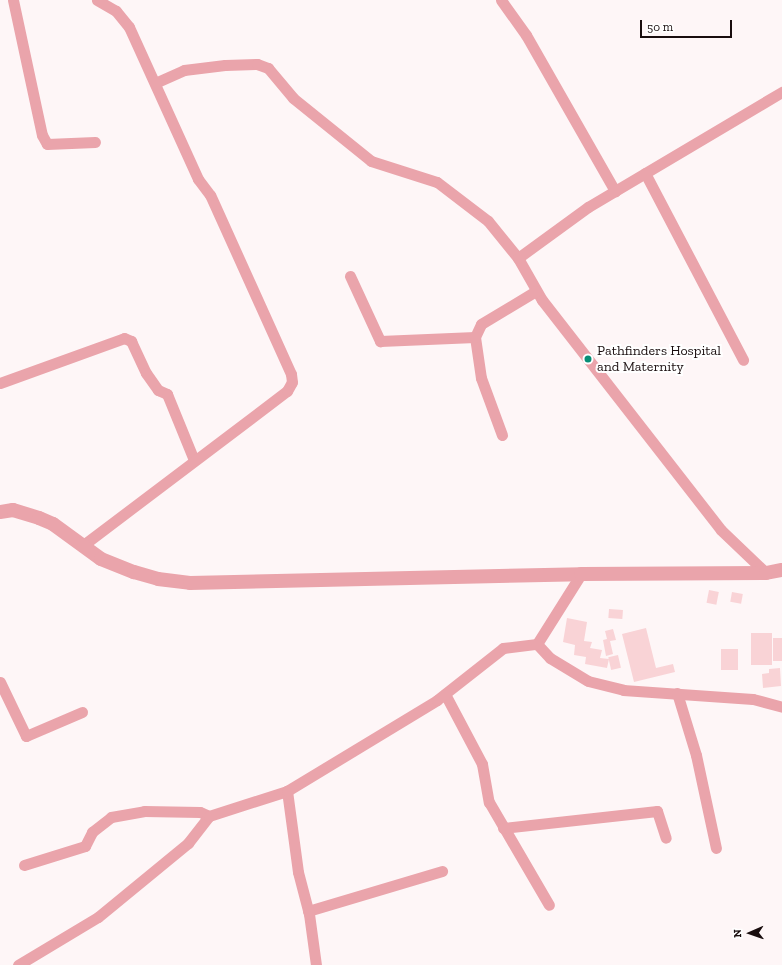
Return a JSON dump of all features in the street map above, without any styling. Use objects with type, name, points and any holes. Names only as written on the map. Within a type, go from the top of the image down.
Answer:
[{"type":"street","points":[[13,0],[42,135],[47,144],[95,142]]},
{"type":"street","points":[[82,546],[287,391],[292,382],[291,374],[210,195],[198,179],[124,18],[99,0]]},
{"type":"street","points":[[501,0],[526,35],[615,190]]},
{"type":"street","points":[[155,83],[184,70],[225,65],[257,64],[268,68],[293,98],[370,161],[437,182],[488,221],[518,258],[536,291],[721,530],[766,573]]},
{"type":"street","points":[[518,258],[588,207],[615,190],[782,92]]},
{"type":"street","points":[[645,173],[743,360]]},
{"type":"street","points":[[350,276],[380,341],[475,337]]},
{"type":"street","points":[[502,435],[481,378],[475,337],[481,324],[536,291]]},
{"type":"street","points":[[0,383],[124,338],[131,341],[146,373],[158,390],[167,394],[194,460]]},
{"type":"street","points":[[0,512],[13,510],[53,524],[101,559],[134,572],[158,579],[190,583],[581,574],[766,573],[782,570]]},
{"type":"street","points":[[537,644],[581,574]]},
{"type":"street","points":[[537,644],[550,658],[588,681],[623,690],[677,692],[753,699],[782,708]]},
{"type":"street","points":[[18,965],[98,917],[188,843],[209,816],[287,791],[445,694],[503,648],[537,644]]},
{"type":"street","points":[[0,682],[26,736],[82,712]]},
{"type":"street","points":[[677,692],[696,755],[716,848]]},
{"type":"street","points":[[445,694],[482,764],[489,802],[549,905]]},
{"type":"street","points":[[287,791],[298,872],[308,911],[316,965]]},
{"type":"street","points":[[24,864],[86,846],[92,832],[111,817],[144,811],[200,812],[209,816]]},
{"type":"street","points":[[503,828],[657,811],[666,838]]},
{"type":"street","points":[[308,911],[442,871]]},
{"type":"building","points":[[709,590],[719,592],[716,605],[707,603]]},
{"type":"building","points":[[732,592],[743,594],[741,604],[730,602]]},
{"type":"building","points":[[609,609],[623,610],[622,619],[608,618]]},
{"type":"building","points":[[567,618],[587,622],[584,641],[592,642],[590,648],[602,650],[600,658],[609,659],[607,668],[585,664],[586,657],[574,655],[575,645],[563,642]]},
{"type":"building","points":[[646,628],[656,668],[673,664],[675,672],[634,682],[622,634]]},
{"type":"building","points":[[613,629],[616,640],[610,641],[613,654],[606,656],[603,640],[607,639],[605,631]]},
{"type":"building","points":[[751,633],[772,633],[772,665],[751,665]]},
{"type":"building","points":[[773,638],[782,638],[782,661],[773,661]]},
{"type":"building","points":[[721,649],[738,649],[738,670],[721,670]]},
{"type":"building","points":[[618,655],[621,668],[611,670],[608,657]]},
{"type":"building","points":[[780,668],[781,686],[763,688],[762,674],[769,673],[769,669]]},
{"type":"place","name":"Pathfinders Hospital and Maternity","points":[[588,359]]}]
